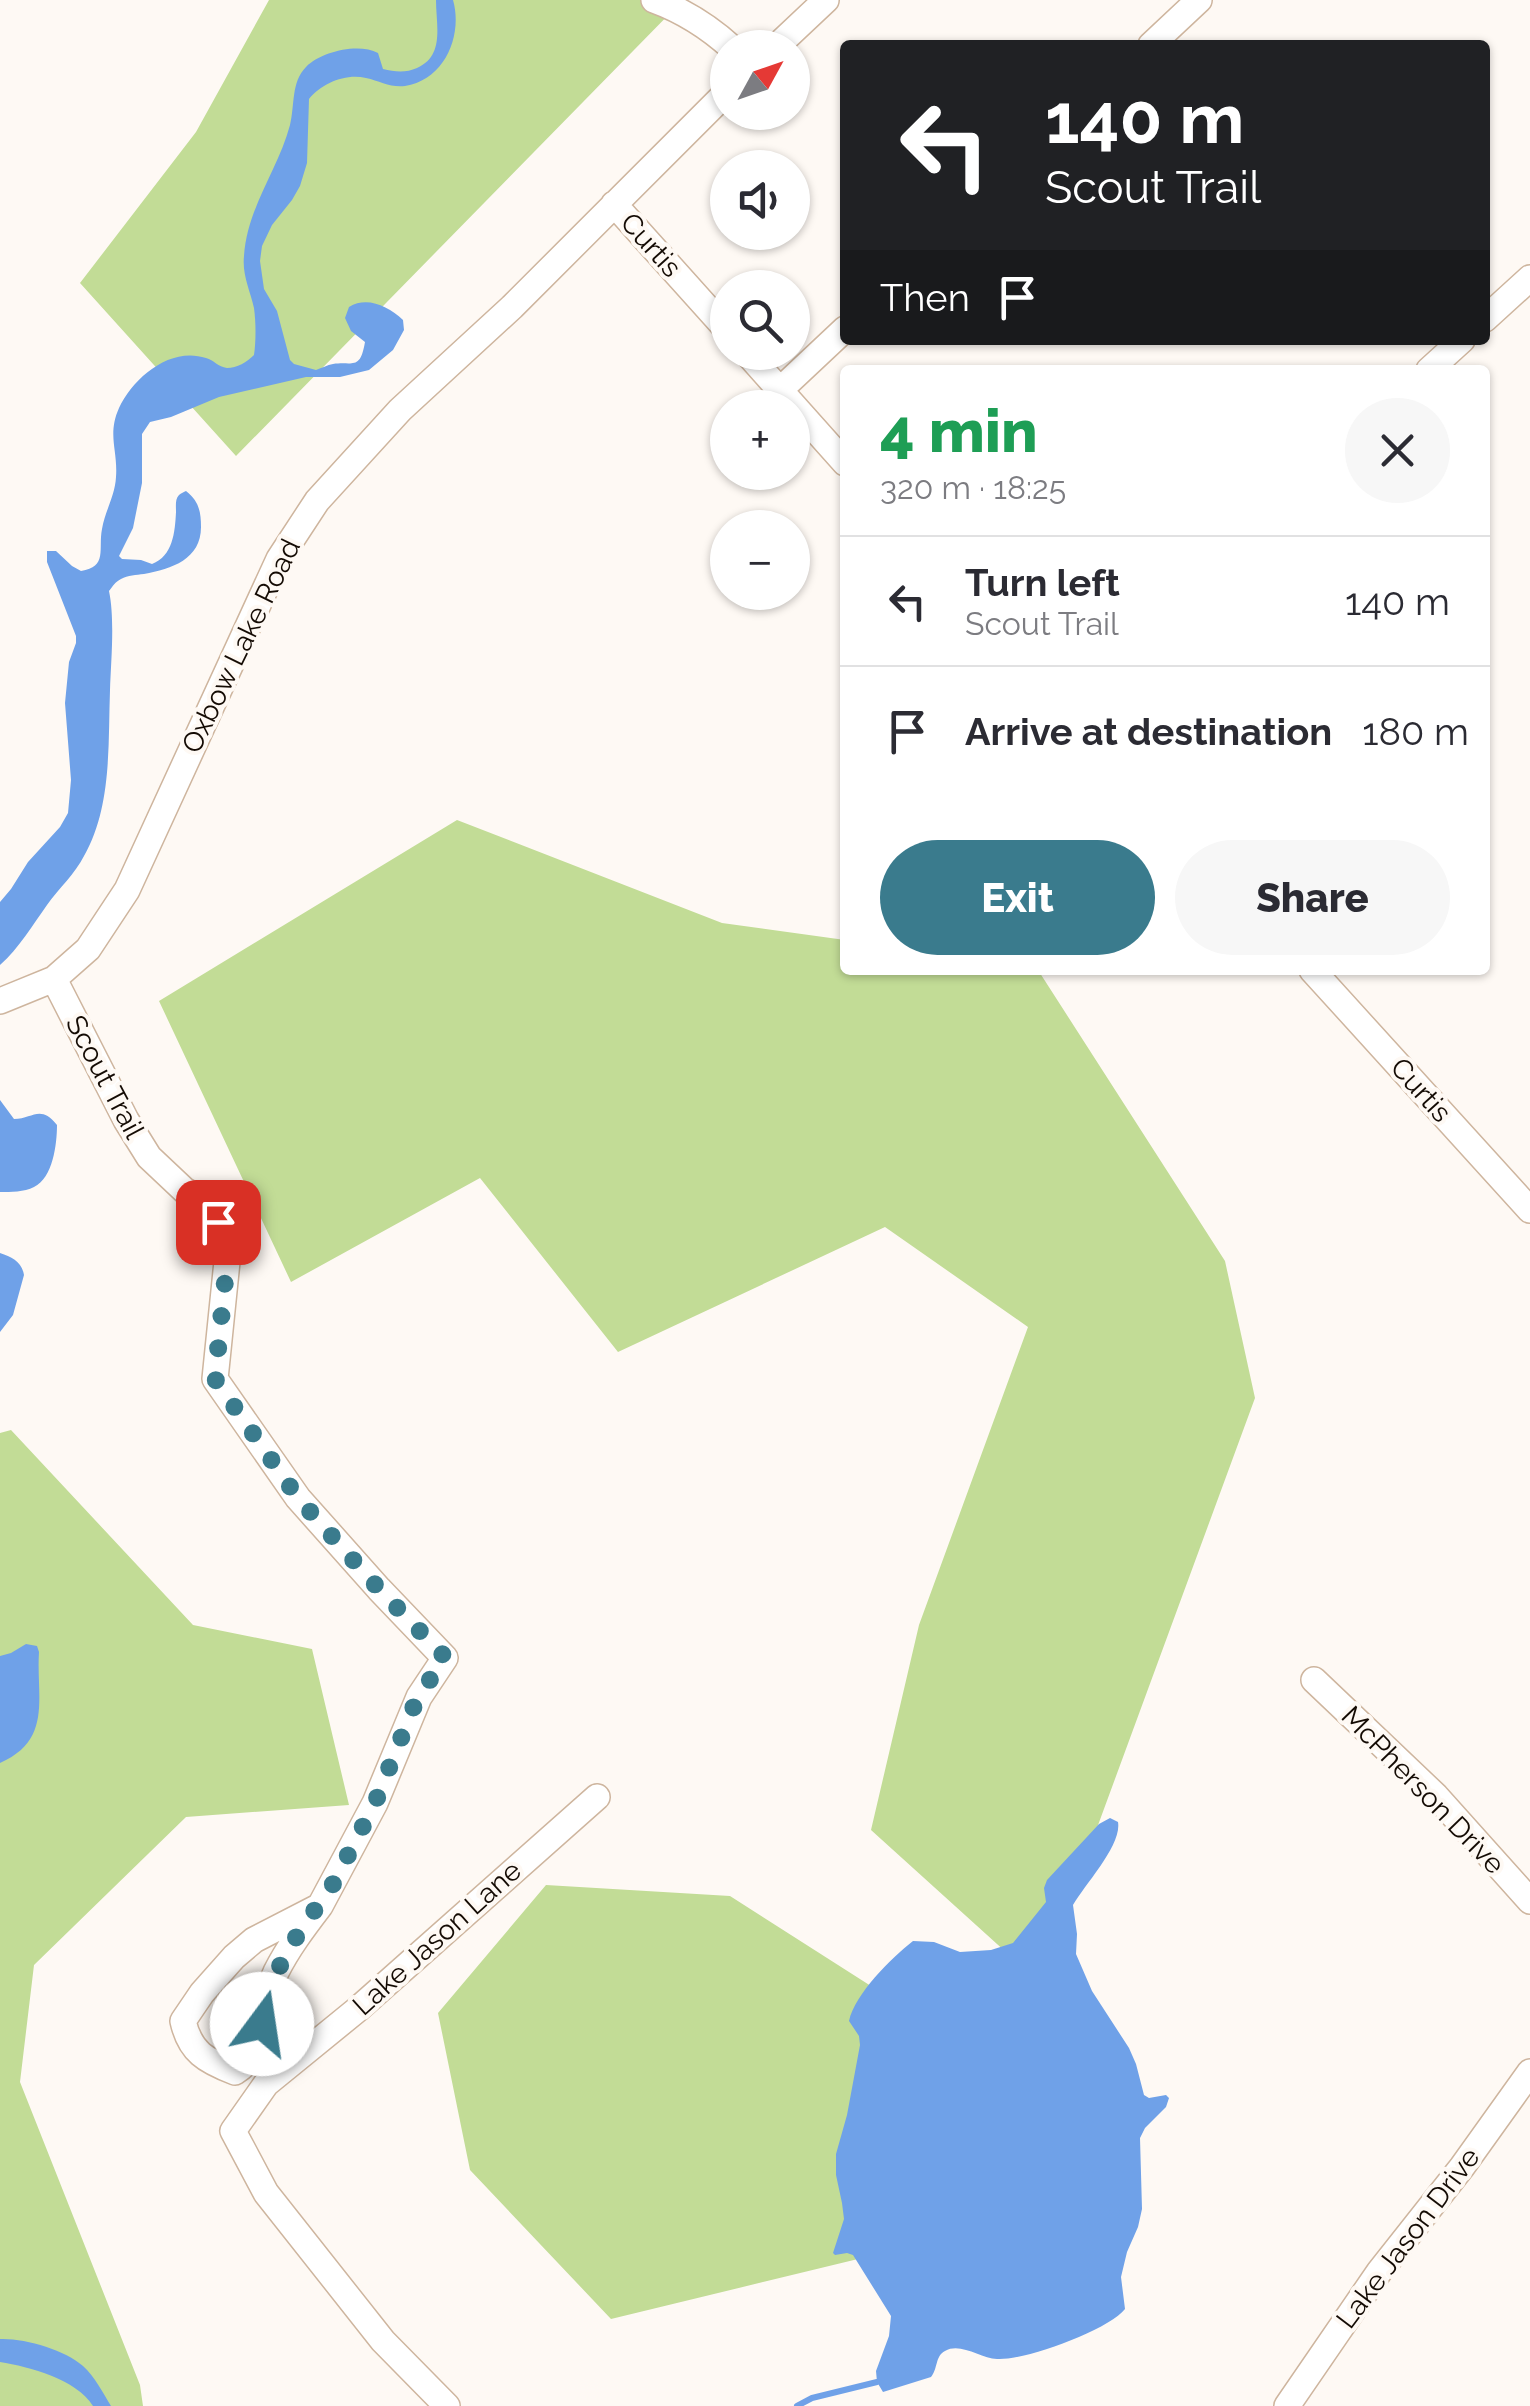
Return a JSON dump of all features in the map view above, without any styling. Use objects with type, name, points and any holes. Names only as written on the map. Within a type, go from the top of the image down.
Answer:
[{"type":"street","points":[[654,0],[712,30]]},
{"type":"street","points":[[794,30],[826,0]]},
{"type":"street","points":[[1156,40],[1199,0]]},
{"type":"street","name":"Oxbow Lake Road","points":[[0,1001],[54,979],[88,949],[127,890],[278,559],[317,502],[400,410],[512,307],[710,110]]},
{"type":"street","name":"Curtis","points":[[614,204],[710,311]]},
{"type":"street","points":[[1490,314],[1530,278]]},
{"type":"street","points":[[762,370],[780,390],[840,334]]},
{"type":"street","points":[[1434,365],[1456,345]]},
{"type":"street","points":[[810,424],[840,457]]},
{"type":"street","name":"Curtis","points":[[1317,975],[1530,1210]]},
{"type":"street","name":"Scout Trail","points":[[54,979],[149,1157],[184,1190],[206,1202],[229,1242],[215,1379],[298,1498],[446,1658],[418,1696],[375,1803],[320,1906]]},
{"type":"street","name":"McPherson Drive","points":[[1314,1680],[1436,1796],[1530,1902]]},
{"type":"street","name":"Lake Jason Lane","points":[[447,2406],[383,2341],[266,2194],[233,2132],[266,2084],[358,2009],[597,1798]]},
{"type":"street","points":[[320,1906],[298,1934],[276,1973],[266,1997],[254,2050],[243,2067],[234,2072],[210,2063],[187,2040],[183,2021],[202,1992],[254,1940],[320,1906]]},
{"type":"street","name":"Lake Jason Drive","points":[[1287,2406],[1380,2272],[1530,2072]]},
{"type":"green space","points":[[269,0],[683,0],[236,456],[80,283],[196,132]]},
{"type":"green space","points":[[457,820],[722,923],[840,939],[840,975],[1041,975],[1225,1261],[1255,1398],[1040,1983],[871,1830],[919,1625],[1028,1327],[885,1227],[618,1352],[480,1178],[291,1282],[159,1001]]},
{"type":"green space","points":[[11,1430],[193,1625],[312,1649],[349,1805],[186,1817],[34,1965],[20,2082],[140,2385],[143,2406],[0,2406],[0,1433]]},
{"type":"green space","points":[[546,1885],[730,1896],[896,2002],[891,2251],[611,2319],[470,2170],[438,2013]]},
{"type":"water","points":[[436,0],[453,0],[455,27],[448,54],[431,75],[405,86],[343,78],[321,88],[309,99],[307,163],[300,186],[272,225],[260,261],[264,289],[277,311],[294,364],[316,370],[358,361],[365,342],[351,331],[345,318],[349,307],[356,304],[384,307],[403,320],[404,330],[393,350],[369,370],[340,377],[306,377],[219,397],[150,422],[142,434],[142,483],[133,528],[119,556],[152,564],[159,560],[174,535],[177,498],[186,491],[198,507],[200,538],[183,561],[124,578],[109,591],[112,627],[108,754],[100,817],[76,869],[0,965],[0,902],[68,813],[71,780],[65,703],[76,636],[47,562],[47,551],[56,551],[81,571],[98,561],[103,522],[115,484],[116,418],[125,397],[143,376],[179,357],[206,358],[227,368],[254,355],[255,314],[245,276],[246,238],[285,142],[301,73],[321,57],[351,49],[378,53],[383,69],[400,72],[417,68],[426,63],[435,48]]},
{"type":"water","points":[[0,1100],[14,1119],[41,1114],[57,1125],[50,1168],[40,1183],[30,1189],[0,1192]]},
{"type":"water","points":[[0,1253],[16,1261],[24,1275],[13,1315],[0,1332]]},
{"type":"water","points":[[26,1644],[37,1646],[39,1652],[35,1730],[17,1753],[0,1763],[0,1656]]},
{"type":"water","points":[[1110,1818],[1118,1822],[1114,1842],[1073,1905],[1076,1954],[1092,1991],[1129,2048],[1144,2095],[1169,2098],[1140,2138],[1142,2209],[1121,2277],[1125,2309],[1085,2335],[1026,2355],[997,2359],[964,2350],[945,2351],[931,2377],[883,2392],[876,2371],[889,2336],[891,2316],[853,2255],[833,2253],[844,2219],[836,2154],[860,2045],[849,2021],[875,1977],[913,1941],[934,1942],[960,1952],[991,1950],[1013,1943],[1046,1902],[1047,1880],[1099,1824]]},
{"type":"water","points":[[0,2339],[44,2346],[75,2360],[91,2375],[111,2406],[93,2406],[76,2388],[64,2382],[0,2362]]},
{"type":"waterway","points":[[797,2406],[812,2398],[877,2382]]},
{"type":"route","points":[[218,1222],[229,1242],[215,1379],[298,1498],[446,1658],[418,1696],[375,1803],[333,1884],[276,1973],[266,1997],[262,2024]]}]
